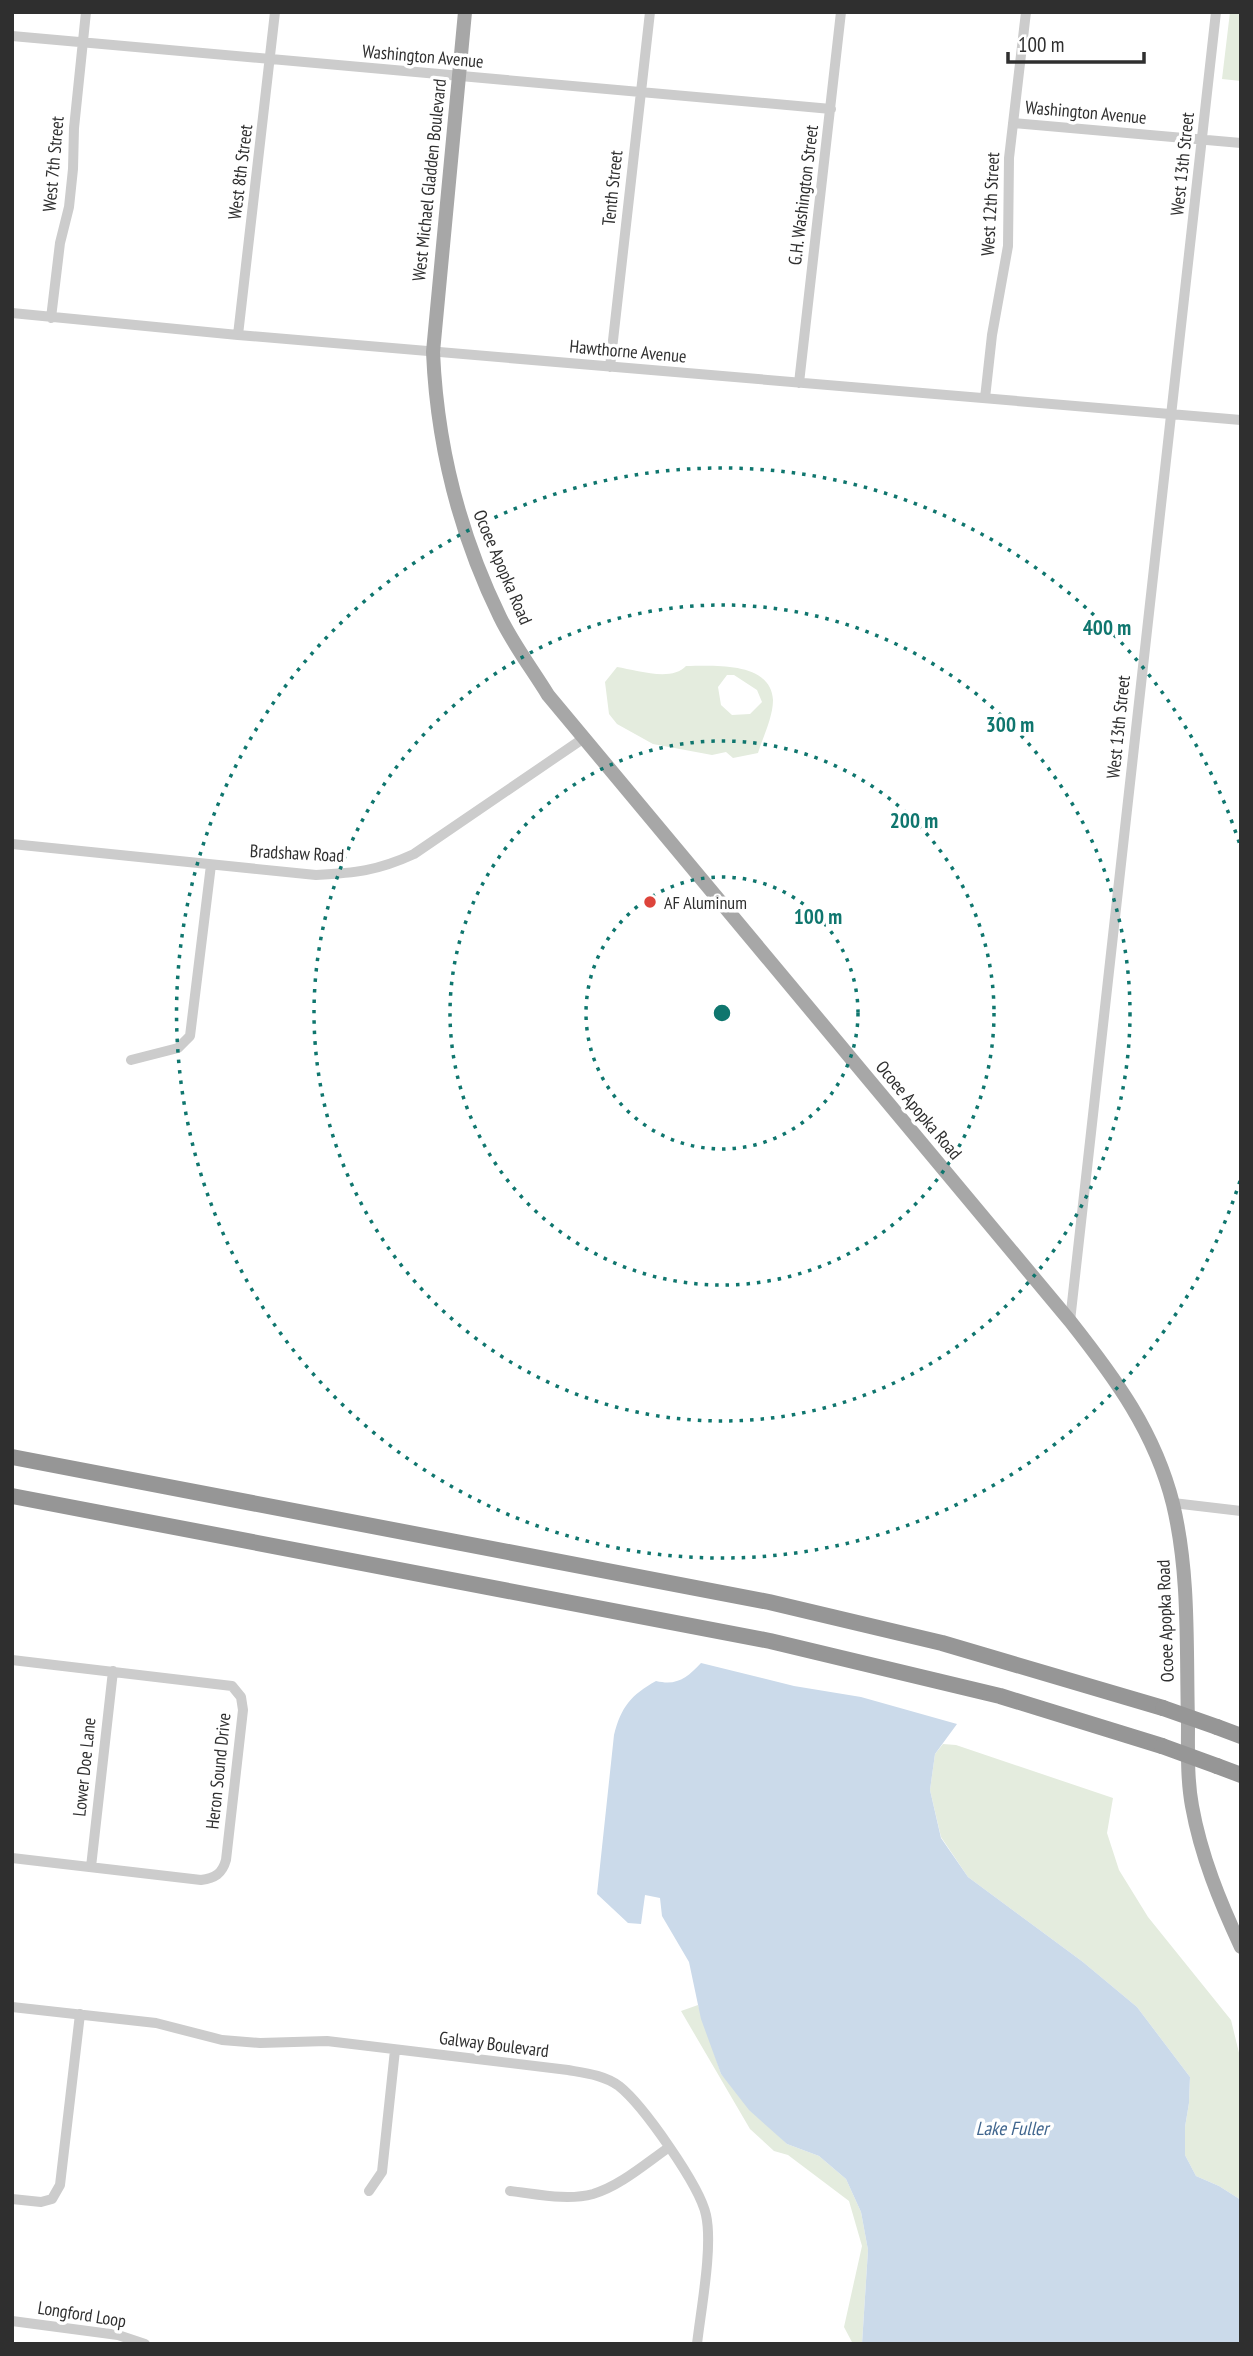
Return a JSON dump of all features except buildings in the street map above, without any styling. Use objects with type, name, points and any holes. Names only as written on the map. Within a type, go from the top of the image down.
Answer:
[{"type":"highway","points":[[12,1457],[769,1602],[942,1643],[1163,1708],[1241,1736]]},
{"type":"highway","points":[[12,1496],[795,1646],[1000,1696],[1162,1746],[1241,1775]]},
{"type":"main road","name":"West Michael Gladden Boulevard","points":[[433,352],[465,12]]},
{"type":"main road","name":"Ocoee Apopka Road","points":[[433,352],[444,457],[470,547],[500,619],[548,695],[1104,1363],[1127,1397],[1149,1439],[1173,1503],[1184,1574],[1188,1769],[1192,1805],[1210,1874],[1241,1947]]},
{"type":"street","name":"West 7th Street","points":[[51,318],[61,243],[69,207],[86,12]]},
{"type":"street","name":"West 8th Street","points":[[238,335],[275,12]]},
{"type":"street","name":"Tenth Street","points":[[610,367],[650,12]]},
{"type":"street","name":"G.H. Washington Street","points":[[799,383],[841,12]]},
{"type":"street","name":"West 12th Street","points":[[985,398],[992,335],[1008,246],[1009,158],[1026,12]]},
{"type":"street","name":"West 13th Street","points":[[1070,1321],[1216,12]]},
{"type":"street","name":"Washington Avenue","points":[[12,36],[831,109]]},
{"type":"street","name":"Washington Avenue","points":[[1013,123],[1241,142]]},
{"type":"street","name":"Hawthorne Avenue","points":[[12,313],[433,352],[1241,420]]},
{"type":"street","name":"Bradshaw Road","points":[[12,844],[316,875],[385,867],[414,854],[584,738]]},
{"type":"street","points":[[131,1059],[178,1048],[190,1036],[211,865]]},
{"type":"street","points":[[1173,1503],[1241,1511]]},
{"type":"street","name":"Heron Sound Drive","points":[[12,1660],[232,1686],[241,1697],[241,1724],[226,1860],[219,1874],[201,1880],[12,1858]]},
{"type":"street","name":"Lower Doe Lane","points":[[91,1867],[113,1671]]},
{"type":"street","name":"Galway Boulevard","points":[[12,2007],[156,2023],[222,2040],[260,2043],[327,2041],[596,2075],[618,2085],[638,2105],[701,2197],[709,2236],[697,2344]]},
{"type":"street","points":[[12,2199],[41,2202],[52,2199],[60,2185],[80,2014]]},
{"type":"street","points":[[369,2191],[382,2172],[395,2050]]},
{"type":"street","points":[[510,2191],[568,2197],[592,2194],[611,2187],[668,2148]]},
{"type":"street","name":"Longford Loop","points":[[12,2322],[118,2335],[145,2344]]},
{"type":"shaded area","points":[[1230,12],[1241,12],[1241,81],[1222,79]]},
{"type":"shaded area","points":[[686,666],[725,666],[752,672],[762,678],[770,687],[773,707],[758,753],[733,758],[726,752],[712,755],[653,744],[617,724],[609,714],[605,682],[617,667],[653,674],[680,671]],"holes":[[[727,675],[734,675],[757,690],[762,702],[750,714],[732,715],[721,705],[718,687]]]},
{"type":"shaded area","points":[[943,1744],[956,1745],[1113,1798],[1107,1833],[1119,1870],[1148,1917],[1231,2020],[1241,2061],[1241,2200],[1196,2176],[1185,2155],[1190,2077],[1137,2007],[1083,1962],[968,1877],[941,1837],[930,1790],[935,1754]]},
{"type":"shaded area","points":[[698,2005],[721,2074],[787,2144],[819,2156],[846,2179],[861,2212],[868,2250],[862,2344],[853,2344],[844,2327],[862,2246],[849,2201],[788,2155],[774,2151],[750,2129],[681,2011]]},
{"type":"water","name":"Lake Fuller","points":[[701,1663],[794,1686],[861,1697],[957,1724],[935,1754],[930,1790],[941,1838],[968,1877],[1083,1962],[1137,2007],[1190,2077],[1185,2155],[1196,2176],[1241,2200],[1241,2344],[862,2344],[868,2250],[861,2212],[846,2179],[819,2156],[787,2144],[749,2110],[721,2074],[701,2019],[689,1962],[662,1916],[660,1898],[645,1895],[641,1924],[628,1923],[597,1894],[614,1735],[620,1717],[628,1703],[647,1686],[656,1681],[681,1680]]},
{"type":"place","name":"AF Aluminum","points":[[650,902]]}]
